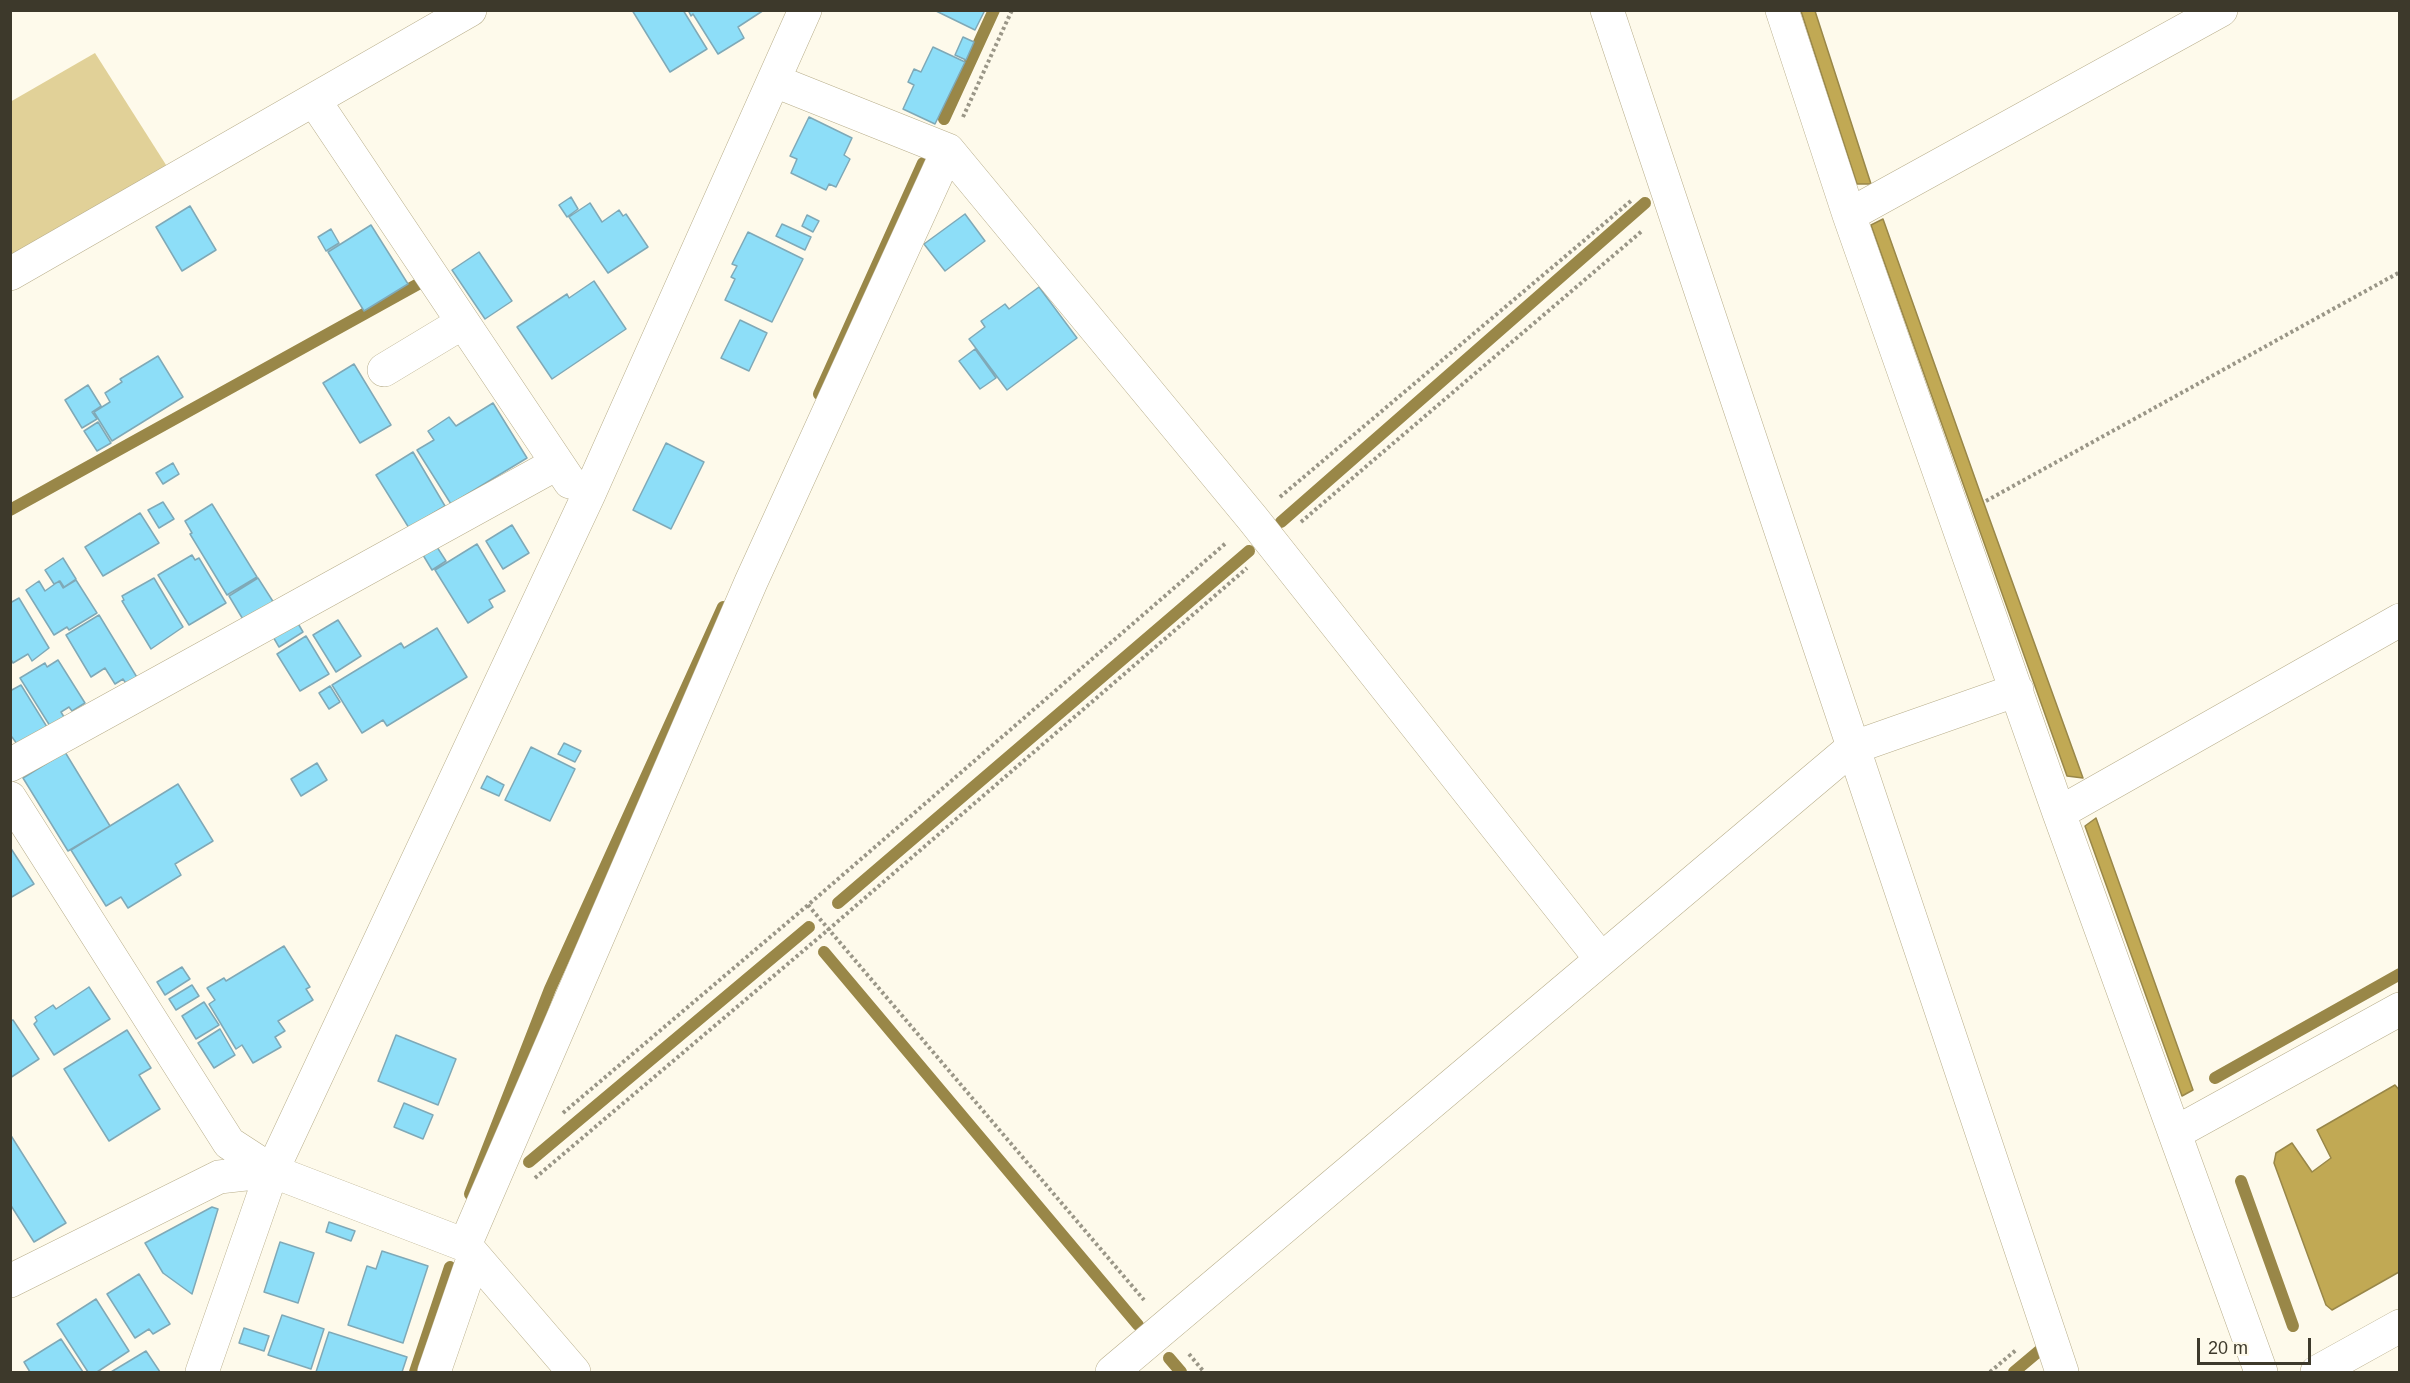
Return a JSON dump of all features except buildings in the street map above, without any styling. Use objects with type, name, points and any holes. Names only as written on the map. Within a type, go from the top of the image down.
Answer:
[{"type":"street","points":[[10,274],[470,10]]},
{"type":"street","points":[[202,1372],[272,1171],[589,494],[805,10]]},
{"type":"street","points":[[1607,10],[2062,1372]]},
{"type":"street","points":[[1782,10],[1849,215],[2060,813],[2261,1372]]},
{"type":"street","points":[[1849,215],[2221,10]]},
{"type":"street","points":[[775,81],[948,150],[1253,519],[1601,959]]},
{"type":"street","points":[[314,100],[567,481],[589,494]]},
{"type":"street","points":[[434,1372],[469,1250],[751,582],[948,150]]},
{"type":"street","points":[[384,370],[462,323]]},
{"type":"street","points":[[10,765],[556,464]]},
{"type":"street","points":[[2060,813],[2224,717],[2400,620]]},
{"type":"street","points":[[1112,1372],[1852,747],[2017,690]]},
{"type":"street","points":[[10,798],[229,1143],[272,1171],[469,1250],[574,1372]]},
{"type":"street","points":[[2175,1133],[2400,1009]]},
{"type":"street","points":[[10,1281],[219,1177],[272,1171]]},
{"type":"street","points":[[2317,1372],[2400,1326]]},
{"type":"path","points":[[948,150],[1012,10]]},
{"type":"path","points":[[554,1120],[808,905],[1253,519],[1662,175]]},
{"type":"path","points":[[533,1179],[829,929],[1672,206]]},
{"type":"path","points":[[1987,501],[2400,272]]},
{"type":"path","points":[[808,905],[1204,1372]]},
{"type":"shaded area","points":[[1801,11],[1815,11],[1871,184],[1857,184]]},
{"type":"shaded area","points":[[95,53],[168,168],[11,257],[10,102]]},
{"type":"shaded area","points":[[1883,219],[2083,778],[2067,776],[1871,225]]},
{"type":"shaded area","points":[[2096,818],[2193,1090],[2182,1096],[2085,826]]},
{"type":"shaded area","points":[[2395,1085],[2400,1091],[2399,1272],[2332,1310],[2326,1305],[2274,1163],[2276,1153],[2292,1143],[2312,1172],[2331,1158],[2317,1130]]},
{"type":"waterway","points":[[944,119],[994,10]]},
{"type":"waterway","points":[[819,394],[923,163]]},
{"type":"waterway","points":[[1281,522],[1645,203]]},
{"type":"waterway","points":[[10,510],[420,283]]},
{"type":"waterway","points":[[838,903],[1249,551]]},
{"type":"waterway","points":[[470,1194],[550,989],[723,607]]},
{"type":"waterway","points":[[529,1162],[809,927]]},
{"type":"waterway","points":[[824,952],[1138,1325]]},
{"type":"waterway","points":[[2215,1078],[2400,974]]},
{"type":"waterway","points":[[2241,1181],[2293,1326]]},
{"type":"waterway","points":[[415,1372],[450,1267]]},
{"type":"waterway","points":[[2014,1372],[2039,1351]]},
{"type":"waterway","points":[[1169,1358],[1181,1372]]}]
